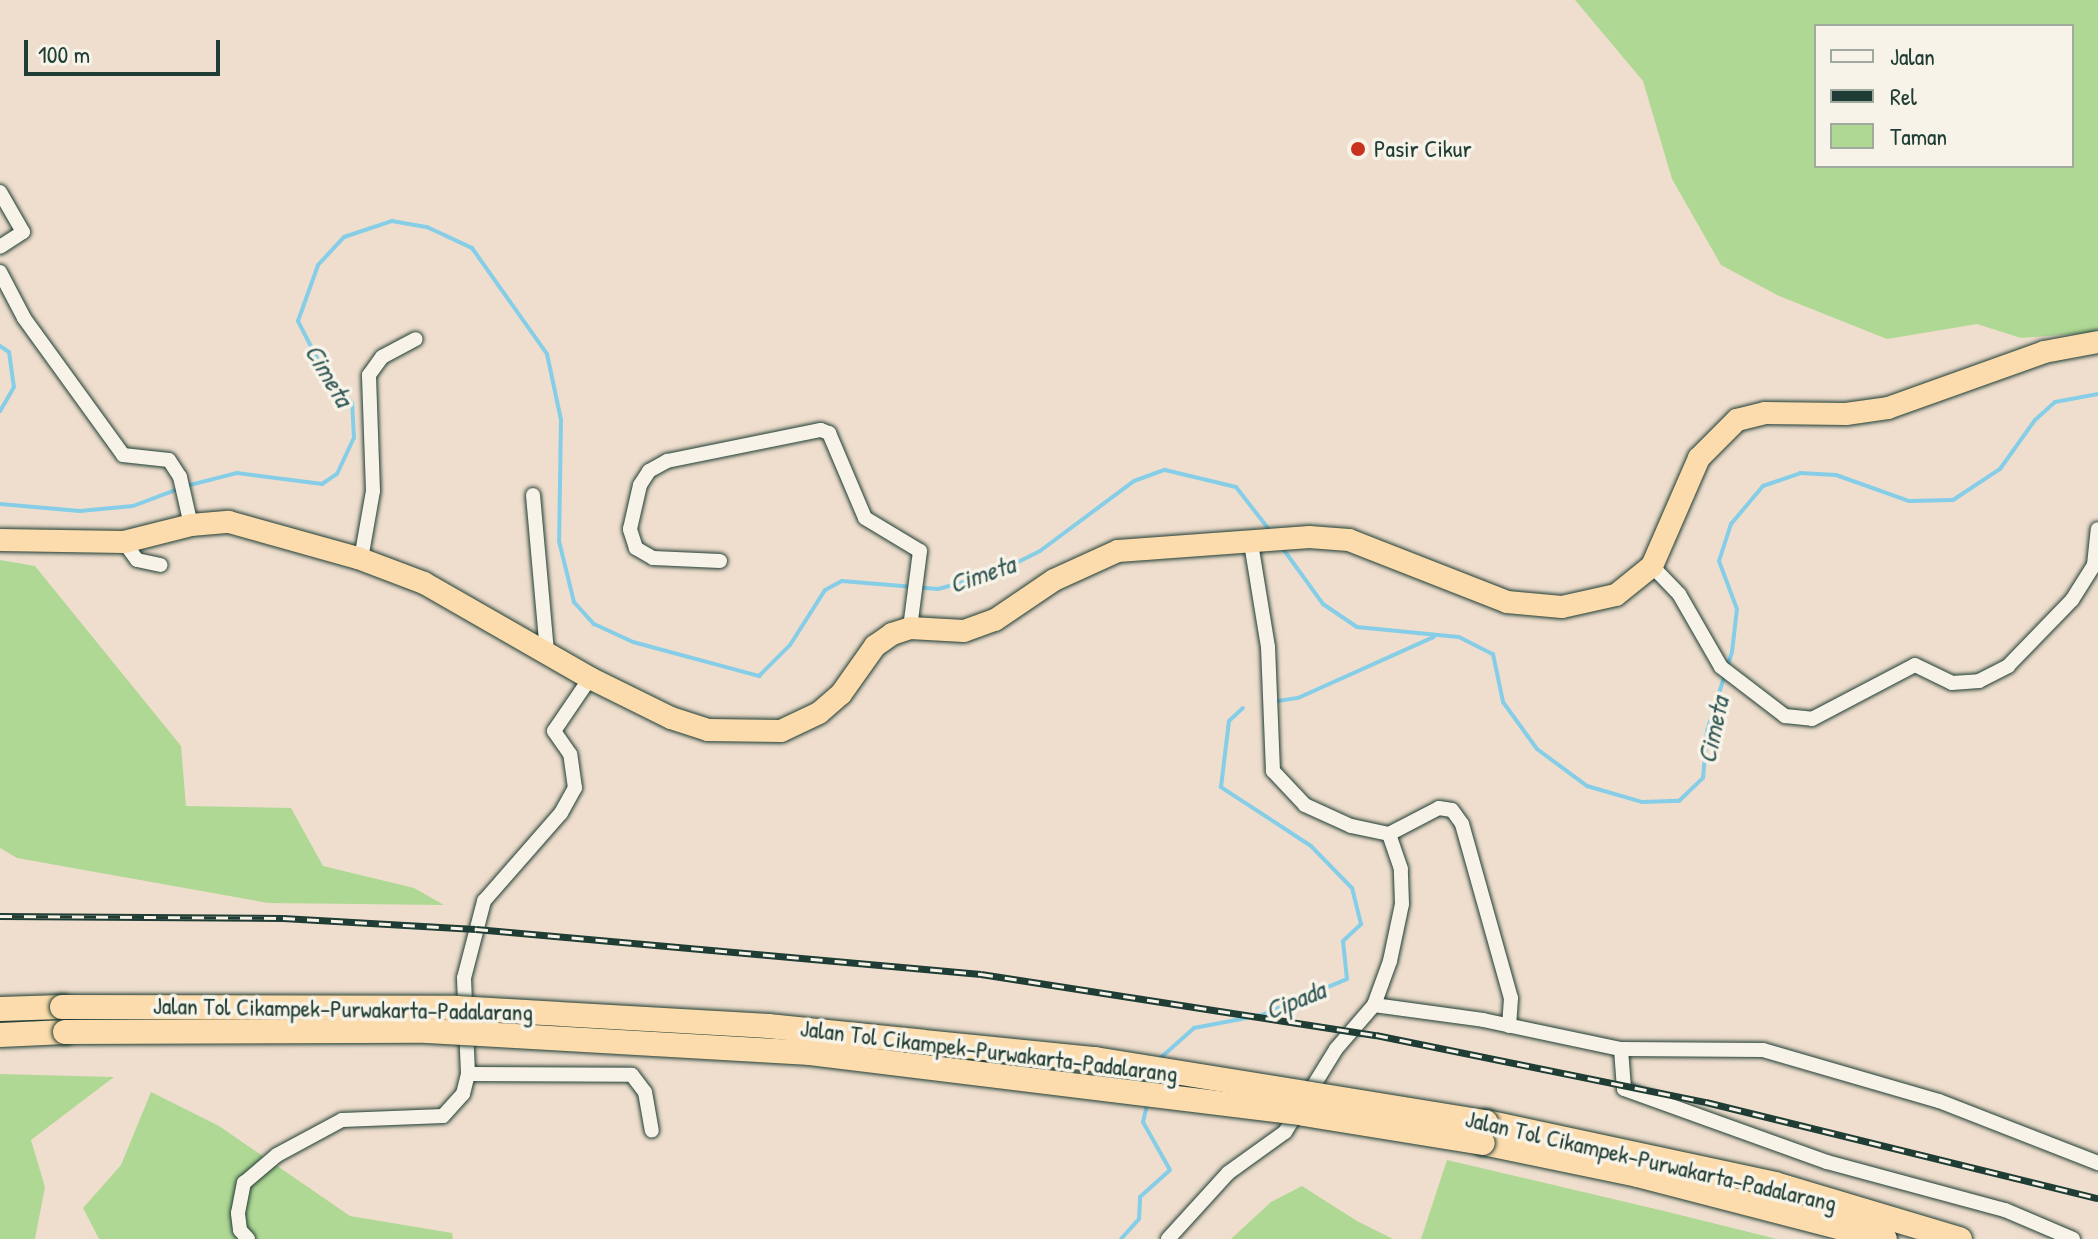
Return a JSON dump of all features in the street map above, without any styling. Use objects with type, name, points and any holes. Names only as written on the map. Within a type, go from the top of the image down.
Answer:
[{"type":"highway","points":[[0,540],[124,542],[191,525],[229,522],[361,559],[424,583],[647,708],[708,730],[781,731],[819,713],[841,694],[875,646],[912,618],[954,632],[995,620],[1054,580],[1118,551],[1309,537],[1349,540],[1507,602],[1562,607],[1616,595],[1652,566],[1699,458],[1737,420],[1765,413],[1846,414],[1888,408],[2044,352],[2098,342]]},
{"type":"highway","name":"Jalan Tol Cikampek–Purwakarta–Padalarang","points":[[0,1009],[365,1006],[752,1024],[1095,1059],[1775,1184],[1960,1239]]},
{"type":"highway","name":"Jalan Tol Cikampek–Purwakarta–Padalarang","points":[[0,1035],[428,1031],[795,1052],[1485,1133],[1885,1239]]},
{"type":"street","points":[[0,192],[23,232],[0,247]]},
{"type":"street","points":[[0,272],[24,318],[123,455],[169,460],[180,477],[191,525]]},
{"type":"street","points":[[361,559],[373,491],[369,375],[382,357],[416,339]]},
{"type":"street","points":[[720,561],[653,558],[636,548],[630,529],[640,485],[649,471],[667,461],[813,429],[829,433],[865,518],[911,542],[920,551],[912,618]]},
{"type":"street","points":[[533,495],[547,652]]},
{"type":"street","points":[[1652,566],[1679,594],[1721,667],[1785,716],[1812,719],[1915,665],[1952,683],[1979,681],[2008,666],[2072,600],[2094,565],[2098,529]]},
{"type":"street","points":[[124,542],[137,560],[160,565]]},
{"type":"street","points":[[1259,542],[1268,647],[1269,757],[1284,787],[1320,813],[1389,834],[1439,808],[1452,810],[1462,824],[1511,998],[1509,1026]]},
{"type":"street","points":[[248,1239],[240,1230],[239,1198],[244,1183],[277,1155],[342,1120],[443,1116],[463,1094],[468,1074],[464,978],[484,901],[561,813],[575,788],[570,754],[554,731],[590,678]]},
{"type":"street","points":[[1168,1239],[1228,1173],[1285,1132],[1336,1049],[1374,1005],[1390,961],[1402,904],[1401,869],[1389,834]]},
{"type":"street","points":[[1374,1005],[1509,1026],[1621,1049],[1763,1050],[1939,1101],[2098,1163]]},
{"type":"street","points":[[1621,1049],[1624,1089],[1827,1162],[2005,1210],[2073,1239]]},
{"type":"street","points":[[468,1074],[632,1075],[645,1092],[652,1130]]},
{"type":"green space","points":[[1575,0],[2098,0],[2098,332],[2021,338],[1977,324],[1887,339],[1779,296],[1721,265],[1672,179],[1643,81]]},
{"type":"green space","points":[[0,560],[35,566],[181,746],[186,806],[291,808],[323,866],[414,888],[444,905],[268,903],[17,858],[0,848]]},
{"type":"green space","points":[[0,1074],[114,1077],[31,1140],[45,1187],[35,1239],[0,1239]]},
{"type":"green space","points":[[151,1092],[219,1126],[350,1216],[452,1233],[453,1239],[99,1239],[83,1208],[121,1165]]},
{"type":"green space","points":[[1447,1160],[1664,1211],[1777,1239],[1421,1239]]},
{"type":"green space","points":[[1302,1186],[1357,1221],[1393,1239],[1231,1239],[1271,1202]]},
{"type":"waterway","name":"Cimeta","points":[[186,486],[237,473],[322,484],[337,474],[354,438],[352,403],[321,366],[298,321],[318,265],[344,237],[392,221],[427,227],[472,248],[547,354],[561,420],[559,541],[574,602],[594,624],[633,642],[759,676],[790,645],[825,590],[842,581],[938,589],[994,574],[1040,551],[1134,481],[1165,470],[1236,487],[1271,532]]},
{"type":"waterway","name":"Cimeta","points":[[0,346],[9,352],[14,387],[0,411]]},
{"type":"waterway","name":"Cimeta","points":[[1281,546],[1323,604],[1357,627],[1459,637],[1493,654],[1503,702],[1537,749],[1587,786],[1642,802],[1679,801],[1703,778],[1707,731],[1732,652],[1737,609],[1719,561],[1731,524],[1763,486],[1800,473],[1836,475],[1909,501],[1953,500],[2000,469],[2035,420],[2055,402],[2098,394]]},
{"type":"waterway","name":"Cimeta","points":[[0,504],[80,511],[133,506],[178,489]]},
{"type":"waterway","name":"Cipada","points":[[1278,701],[1298,698],[1434,637]]},
{"type":"waterway","name":"Cipada","points":[[1157,1061],[1194,1028],[1262,1015],[1347,979],[1343,941],[1361,924],[1352,888],[1311,846],[1221,787],[1229,721],[1243,708]]},
{"type":"waterway","name":"Cipada","points":[[1121,1239],[1139,1219],[1140,1197],[1170,1170],[1143,1122],[1147,1105]]},
{"type":"railway","points":[[0,916],[283,918],[476,929],[981,974],[1376,1035],[1706,1102],[2098,1198]]},
{"type":"place","name":"Pasir Cikur","points":[[1358,149]]}]
